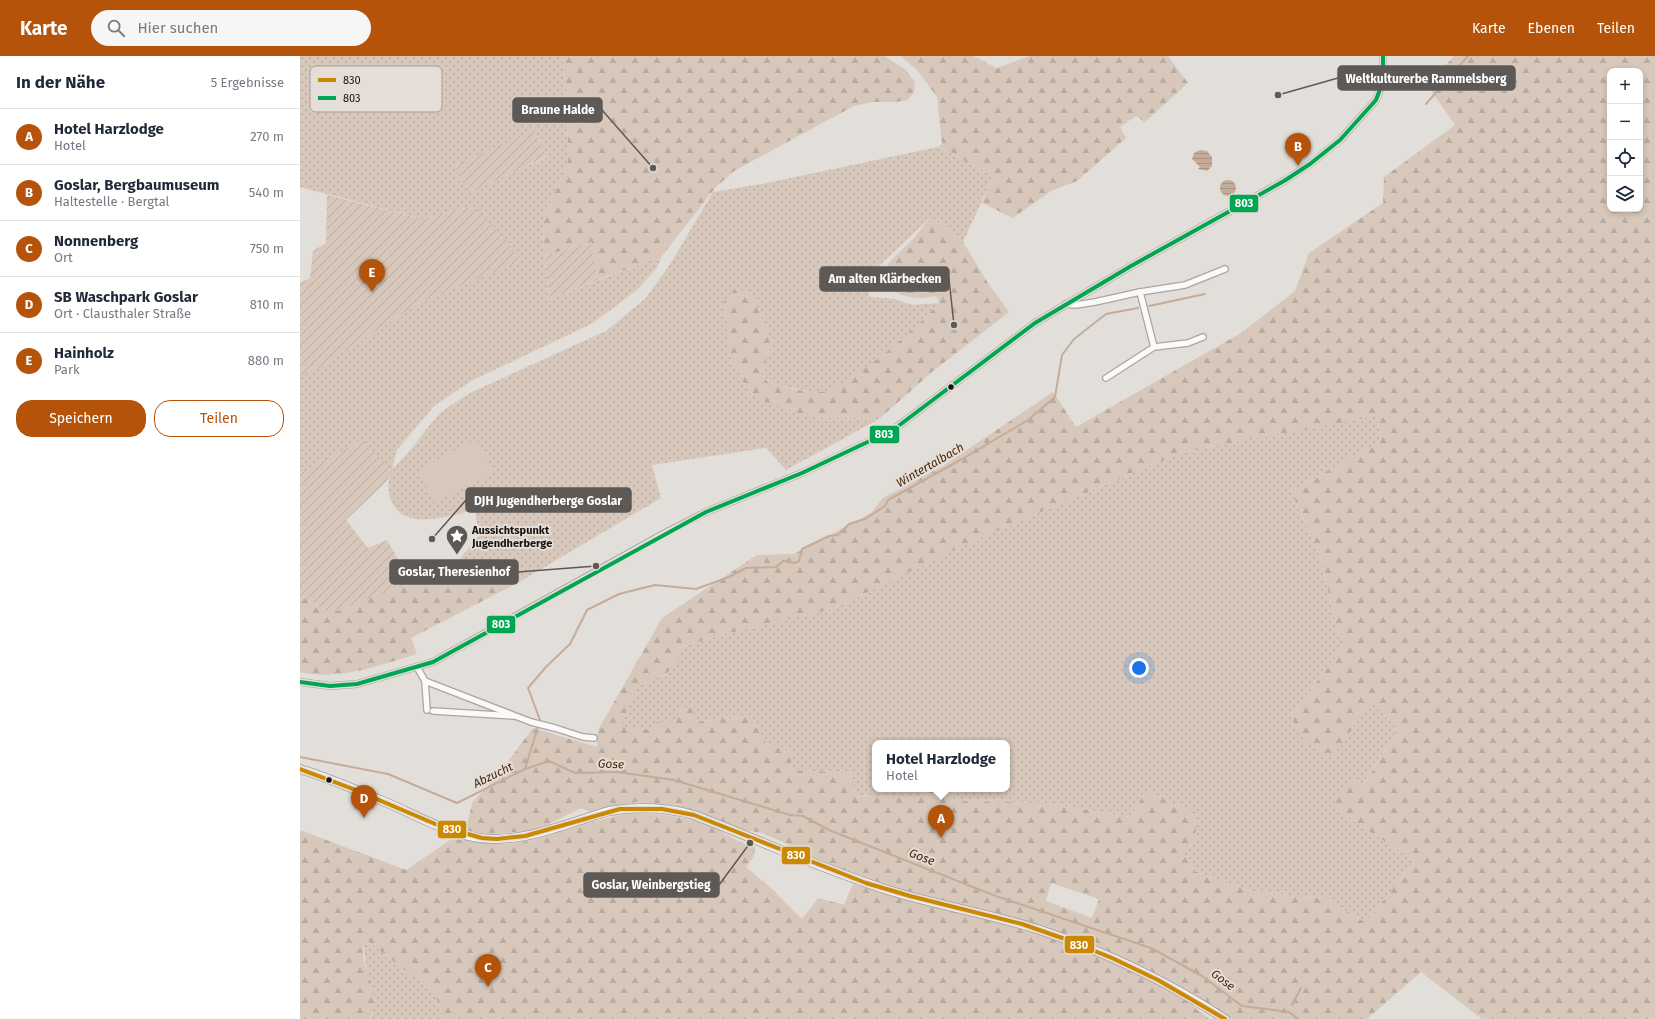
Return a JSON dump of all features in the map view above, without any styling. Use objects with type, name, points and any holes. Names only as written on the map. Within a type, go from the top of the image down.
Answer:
[{"type":"main road","points":[[300,769],[356,789],[450,830],[490,839],[528,835],[609,810],[621,808],[635,807],[674,809],[694,814],[870,884],[920,899],[1040,930],[1083,945],[1136,968],[1182,992],[1225,1019]]},
{"type":"street","points":[[300,682],[330,686],[357,684],[433,662],[672,529],[706,512],[809,470],[893,430],[1035,324],[1066,304],[1284,181],[1310,164],[1340,140],[1368,109],[1381,91],[1384,81],[1383,56]]},
{"type":"street","points":[[1066,304],[1076,305],[1095,302],[1140,292],[1185,285],[1208,277],[1225,268]]},
{"type":"street","points":[[1140,292],[1154,346]]},
{"type":"street","points":[[1106,378],[1154,346],[1188,343],[1203,337]]},
{"type":"street","points":[[417,667],[426,682],[430,710],[519,717]]},
{"type":"street","points":[[426,682],[531,722],[583,737],[594,738]]},
{"type":"green space","points":[[300,56],[562,56],[567,97],[568,164],[543,216],[544,256],[550,299],[662,256],[656,269],[637,290],[593,323],[471,381],[434,406],[397,450],[392,469],[405,456],[427,428],[446,409],[472,392],[606,331],[645,299],[671,263],[713,192],[762,184],[938,147],[991,175],[992,179],[963,242],[931,217],[864,280],[870,297],[895,299],[912,305],[939,303],[901,340],[856,376],[826,391],[805,391],[774,384],[761,373],[773,343],[728,352],[807,417],[879,419],[786,470],[766,448],[652,465],[661,498],[521,581],[457,562],[479,536],[475,510],[441,518],[417,519],[406,516],[397,510],[391,500],[388,488],[391,469],[362,441],[300,473],[300,376],[318,368],[421,302],[521,261],[473,206],[422,219],[300,187]],"holes":[[[534,129],[547,157],[467,193]]]},
{"type":"green space","points":[[562,56],[884,56],[905,69],[915,82],[914,92],[907,100],[896,102],[873,102],[854,106],[734,171],[716,187],[662,256],[598,280],[591,242],[544,256],[543,216],[568,164],[567,97]]},
{"type":"green space","points":[[901,56],[973,56],[997,68],[1029,56],[1168,56],[1188,83],[1145,122],[1136,116],[1120,127],[1126,138],[1077,181],[1051,191],[1013,218],[982,203],[992,179],[991,175],[938,147],[942,144],[937,97],[918,71]]},
{"type":"green space","points":[[1454,56],[1655,56],[1655,1019],[1482,1019],[1421,972],[1367,1019],[1232,1019],[1184,989],[1109,952],[1076,938],[1041,926],[895,888],[805,855],[792,846],[762,833],[745,830],[674,805],[636,802],[590,812],[581,808],[547,825],[527,831],[490,834],[466,831],[472,803],[500,772],[533,728],[597,747],[598,730],[662,618],[757,555],[794,554],[871,513],[883,498],[943,466],[1053,392],[1076,427],[1241,333],[1295,291],[1309,253],[1383,203],[1384,177],[1455,125],[1428,86]],"holes":[[[1377,416],[1381,441],[1291,491],[1320,557],[1342,648],[1291,716],[1304,741],[1332,758],[1371,702],[1398,729],[1363,786],[1352,779],[1331,806],[1414,861],[1366,923],[1326,898],[1255,892],[1194,871],[1184,853],[1195,841],[1197,813],[1146,791],[1130,817],[1048,803],[955,801],[951,792],[927,792],[922,798],[855,795],[851,773],[791,770],[791,752],[766,743],[751,716],[694,722],[694,704],[681,709],[675,722],[657,722],[654,730],[620,726],[638,686],[660,677],[672,669],[679,656],[681,647],[721,635],[833,609],[973,541],[1183,452]],[[1051,883],[1099,899],[1092,918],[1046,901]]]},
{"type":"green space","points":[[534,129],[547,156],[468,194],[455,166]]},
{"type":"green space","points":[[327,195],[422,219],[473,206],[504,237],[521,261],[421,302],[318,368],[300,376],[300,283],[310,278],[313,251],[326,243]]},
{"type":"green space","points":[[931,217],[963,242],[988,283],[1009,312],[932,372],[879,419],[807,417],[750,395],[728,352],[724,301],[736,288],[752,295],[773,343],[761,373],[768,382],[804,391],[819,392],[829,390],[855,375],[878,359],[939,303],[936,296],[915,298],[895,292],[887,286],[883,280],[887,267],[892,260],[912,240]]},
{"type":"green space","points":[[591,242],[598,280],[550,299],[544,256]]},
{"type":"green space","points":[[1377,415],[1381,441],[1291,491],[1320,557],[1342,648],[1291,716],[1371,702],[1398,729],[1362,786],[1414,861],[1366,923],[1326,898],[1255,892],[1194,871],[1184,853],[1195,841],[1146,791],[1130,817],[1048,803],[955,801],[951,792],[1010,792],[1010,740],[872,740],[872,792],[927,792],[922,798],[855,795],[851,773],[791,770],[791,752],[766,743],[751,716],[693,722],[694,705],[681,709],[675,722],[654,730],[619,727],[638,686],[665,675],[681,647],[721,635],[833,609],[973,541],[1183,452]]},
{"type":"green space","points":[[476,439],[494,472],[435,503],[418,470]]},
{"type":"green space","points":[[362,440],[392,469],[387,481],[346,520],[368,548],[387,540],[411,582],[331,613],[300,596],[300,473]]},
{"type":"green space","points":[[457,562],[521,581],[411,638],[417,654],[374,667],[345,673],[330,675],[300,672],[300,596],[331,613]]},
{"type":"green space","points":[[636,813],[665,815],[692,820],[710,826],[755,847],[754,856],[746,867],[772,889],[802,919],[818,898],[844,905],[853,884],[918,903],[1009,925],[1079,947],[1134,972],[1180,996],[1192,1003],[1195,1008],[1210,1019],[441,1019],[442,1012],[434,993],[365,939],[363,948],[364,958],[374,998],[370,1019],[300,1019],[300,830],[406,870],[453,838],[493,844],[517,843],[621,815]]},
{"type":"green space","points":[[365,939],[434,993],[442,1012],[441,1019],[370,1019],[373,1014],[363,945]]},
{"type":"shaded area","points":[[1200,150],[1207,151],[1212,157],[1212,166],[1207,171],[1198,169],[1200,167],[1192,159],[1194,153]]},
{"type":"shaded area","points":[[1228,180],[1234,182],[1236,188],[1234,194],[1228,196],[1222,194],[1220,188],[1222,182]]},
{"type":"waterway","name":"Wintertalbach","points":[[1426,104],[1468,56]]},
{"type":"waterway","name":"Wintertalbach","points":[[1149,306],[1205,294]]},
{"type":"waterway","name":"Wintertalbach","points":[[300,757],[388,774],[457,803],[525,769],[540,720],[528,688],[546,667],[570,644],[587,610],[619,594],[655,585],[696,589],[729,577],[746,568],[776,567],[783,561],[795,563],[799,561],[802,549],[829,536],[838,535],[849,524],[865,519],[885,506],[888,500],[964,458],[1028,420],[1055,397],[1062,355],[1074,339],[1106,314],[1138,308]]},
{"type":"waterway","name":"Gose","points":[[525,769],[549,761],[575,773],[617,772],[674,780],[790,815],[803,816],[829,830],[993,895],[1151,948],[1202,976],[1242,1006],[1289,1012],[1298,1019]]},
{"type":"waterway","points":[[1292,1005],[1301,988]]},
{"type":"transit line","name":"803","points":[[300,682],[330,686],[357,684],[433,662],[706,512],[802,473],[893,430],[1035,323],[1131,266],[1284,181],[1310,164],[1340,140],[1376,100],[1383,81],[1383,56]]},
{"type":"transit line","name":"830","points":[[300,769],[353,789],[440,826],[482,838],[497,839],[525,836],[620,809],[662,809],[694,815],[866,883],[910,896],[1022,924],[1065,939],[1112,958],[1158,980],[1225,1019]]},
{"type":"place","name":"Weltkulturerbe Rammelsberg","points":[[1278,95]]},
{"type":"place","name":"Goslar, Bergbaumuseum","points":[[1298,166]]},
{"type":"place","name":"Braune Halde","points":[[653,168]]},
{"type":"place","name":"Hainholz","points":[[372,292]]},
{"type":"place","name":"Am alten Klärbecken","points":[[954,325]]},
{"type":"place","name":"DJH Jugendherberge Goslar","points":[[432,539]]},
{"type":"place","name":"Aussichtspunkt Jugendherberge","points":[[457,556]]},
{"type":"place","name":"Goslar, Theresienhof","points":[[596,566]]},
{"type":"place","name":"SB Waschpark Goslar","points":[[364,818]]},
{"type":"place","name":"Hotel Harzlodge","points":[[941,838]]},
{"type":"place","name":"Goslar, Weinbergstieg","points":[[750,843]]},
{"type":"place","name":"Nonnenberg","points":[[488,987]]},
{"type":"water label","name":"Abzucht","points":[[493,775]]}]
